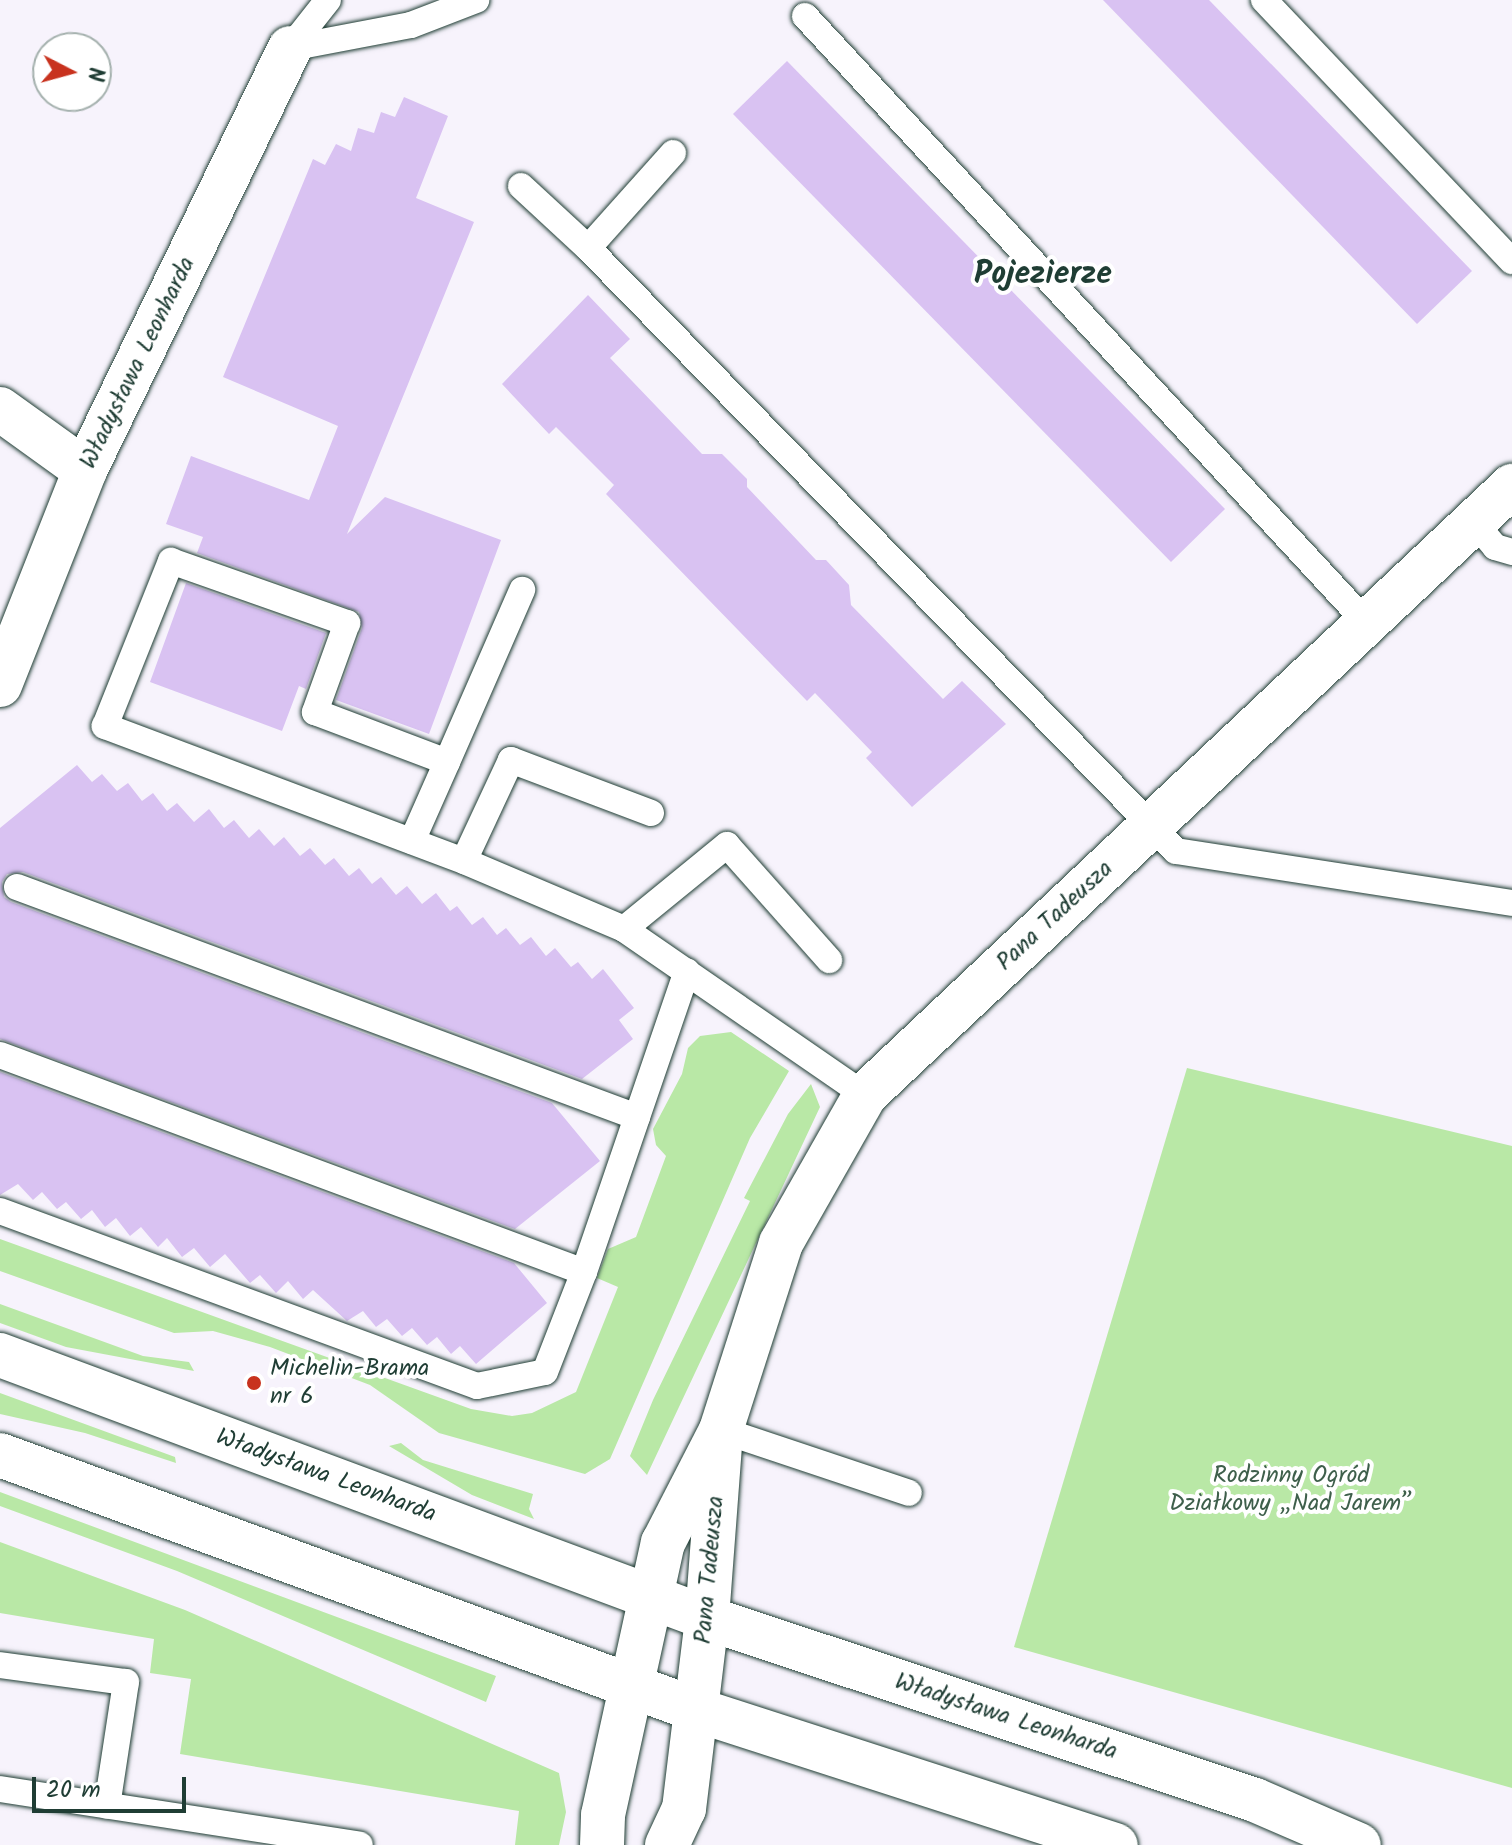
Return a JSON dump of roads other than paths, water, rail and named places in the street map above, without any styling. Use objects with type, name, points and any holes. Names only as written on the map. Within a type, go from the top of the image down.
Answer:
[{"type":"street","name":"Władysława Leonharda","points":[[0,685],[85,470],[290,48]]},
{"type":"street","points":[[0,409],[85,470]]},
{"type":"street","name":"Pana Tadeusza","points":[[651,1597],[674,1516],[721,1430],[781,1243],[865,1095],[1512,486]]},
{"type":"street","name":"Władysława Leonharda","points":[[0,1355],[707,1618],[1255,1800],[1359,1845]]},
{"type":"street","name":"Pana Tadeusza","points":[[697,1710],[721,1430]]},
{"type":"street","points":[[0,1455],[697,1710],[1116,1845]]},
{"type":"street","points":[[602,1845],[603,1815],[651,1597]]},
{"type":"street","points":[[667,1845],[684,1809],[697,1710]]},
{"type":"lane","points":[[290,48],[328,0]]},
{"type":"lane","points":[[290,48],[411,25],[476,0]]},
{"type":"lane","points":[[1264,0],[1512,261]]},
{"type":"lane","points":[[805,16],[1366,622]]},
{"type":"lane","points":[[588,248],[673,153]]},
{"type":"lane","points":[[521,186],[588,248],[1176,851],[1512,903]]},
{"type":"lane","points":[[1475,523],[1495,547],[1512,552]]},
{"type":"lane","points":[[447,762],[315,712],[347,623],[171,561],[105,726],[464,861],[624,929],[865,1095]]},
{"type":"lane","points":[[412,841],[522,590]]},
{"type":"lane","points":[[464,861],[511,760],[651,813]]},
{"type":"lane","points":[[624,929],[727,845],[829,960]]},
{"type":"lane","points":[[17,887],[637,1117]]},
{"type":"lane","points":[[0,1211],[477,1386],[545,1372],[584,1272],[687,971]]},
{"type":"lane","points":[[0,1055],[584,1272]]},
{"type":"lane","points":[[721,1430],[909,1493]]},
{"type":"lane","points":[[0,1665],[126,1682],[107,1806]]},
{"type":"lane","points":[[0,1789],[360,1845]]},
{"type":"place","name":"Michelin-Brama nr 6","points":[[254,1383]]},
{"type":"district","name":"Pojezierze","points":[[1043,275]]},
{"type":"park label","name":"Rodzinny Ogród Działkowy „Nad Jarem”","points":[[1291,1490]]}]
